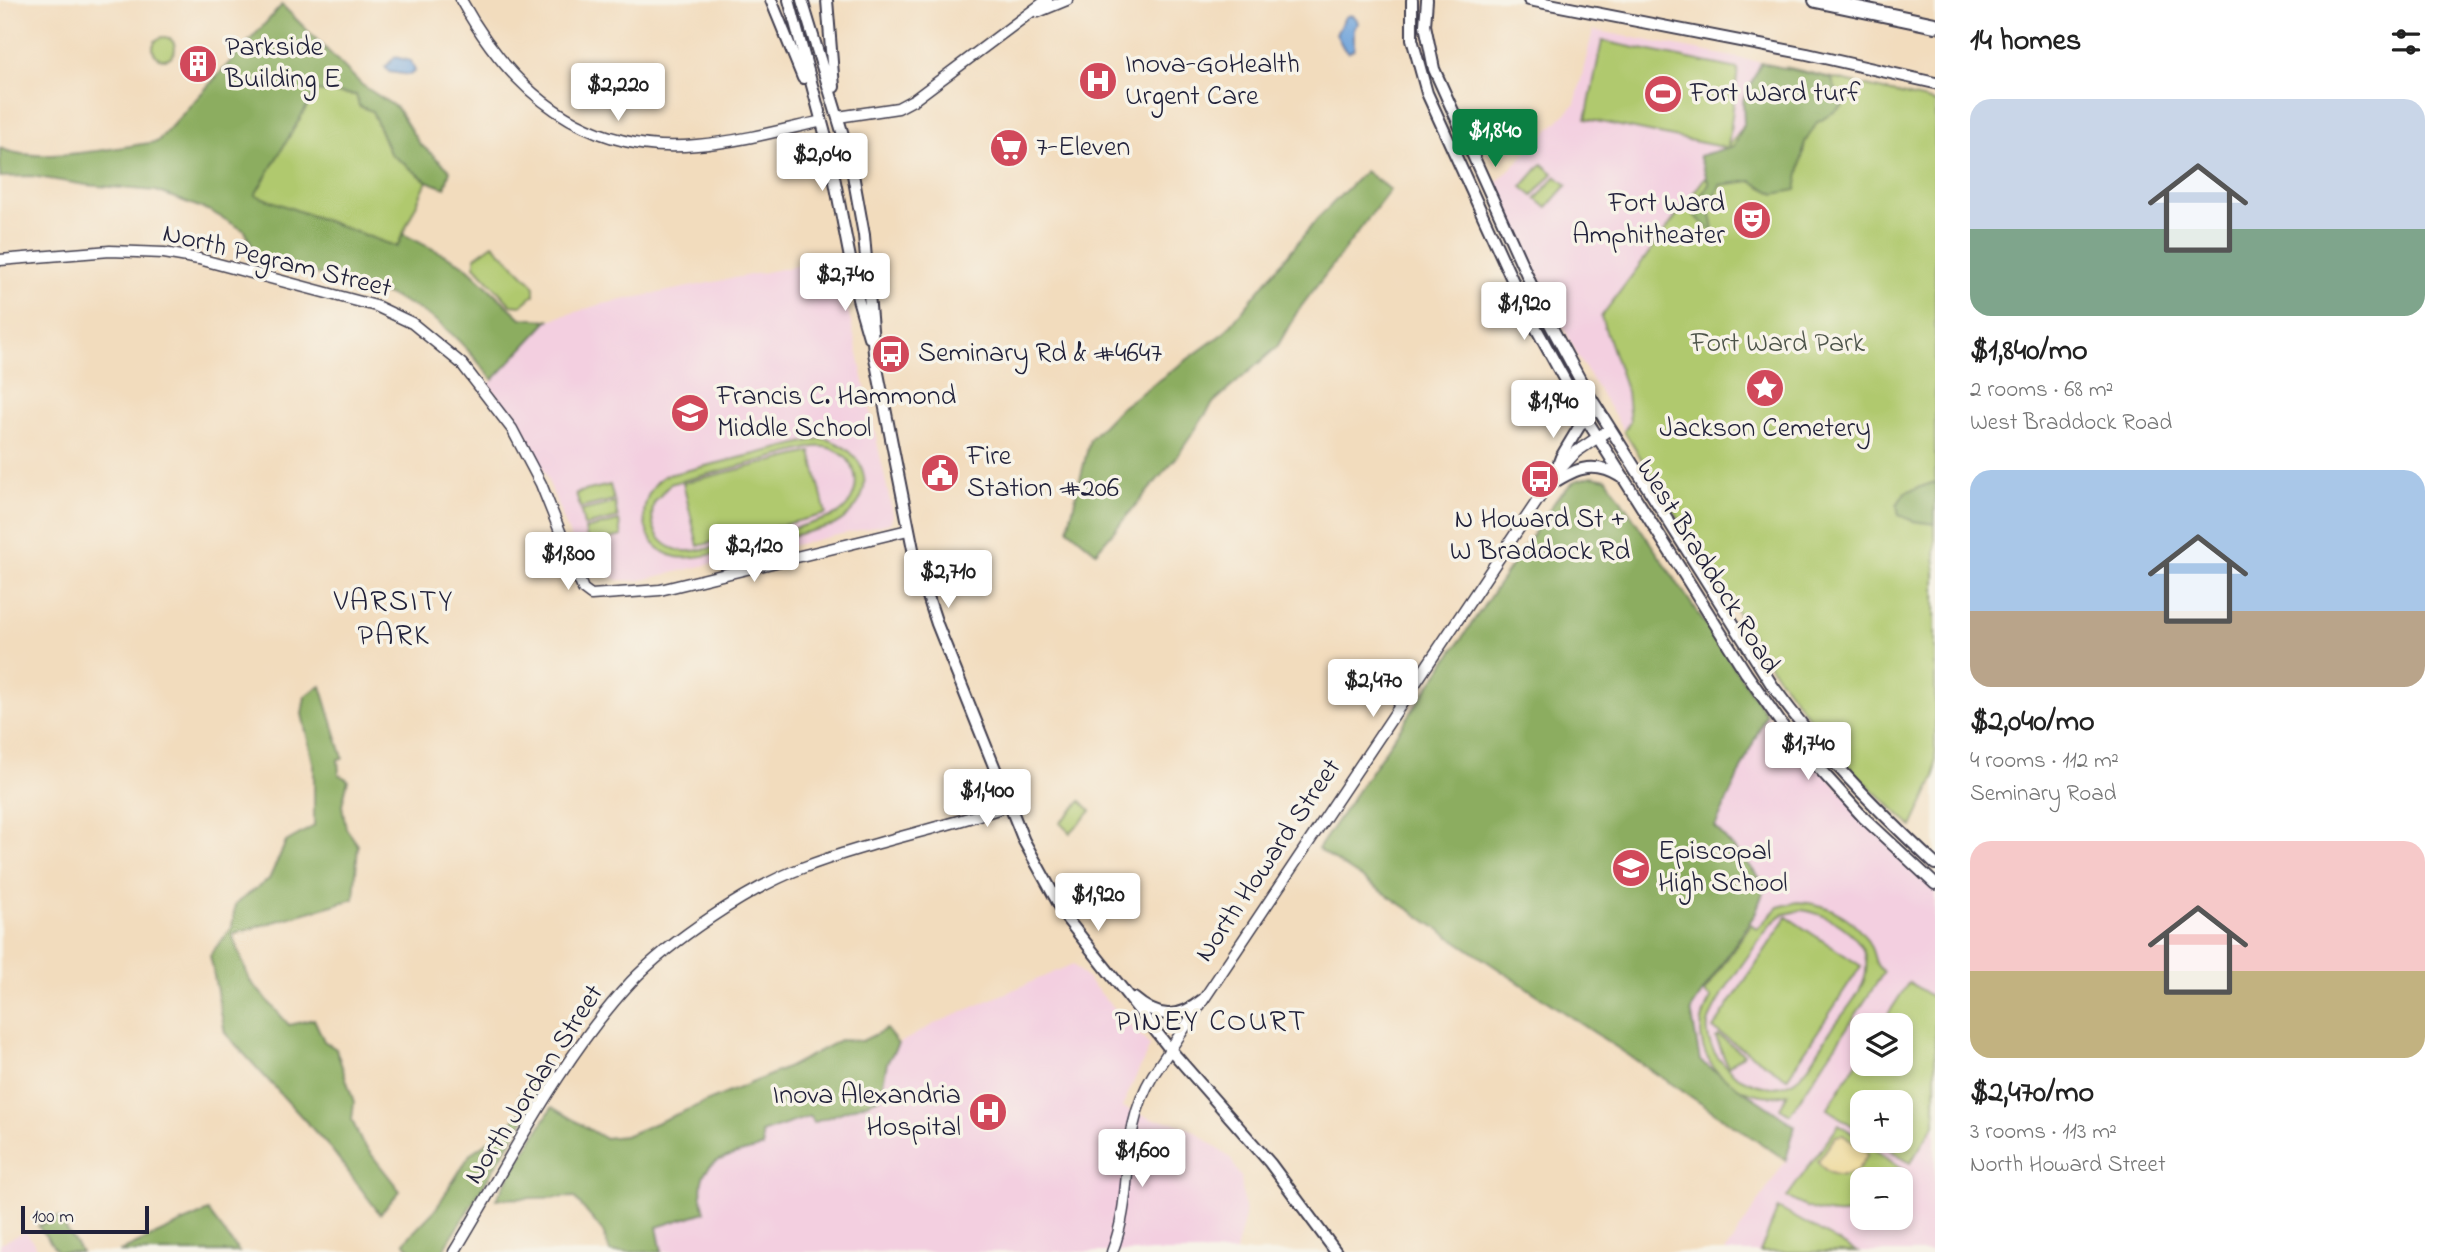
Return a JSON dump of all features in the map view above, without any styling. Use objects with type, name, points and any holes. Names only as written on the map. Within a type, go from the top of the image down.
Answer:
[{"type":"highway","points":[[1816,0],[1935,27]]},
{"type":"main road","points":[[771,0],[795,53],[821,127]]},
{"type":"main road","points":[[789,0],[821,127],[858,299],[874,353],[908,530],[937,624],[1034,863],[1057,904],[1114,980],[1169,1048],[1270,1163],[1336,1252]]},
{"type":"main road","points":[[802,0],[850,158],[864,235],[874,353]]},
{"type":"main road","points":[[827,0],[838,117]]},
{"type":"main road","name":"West Braddock Road","points":[[1427,0],[1425,25],[1429,50],[1447,102],[1544,313],[1610,429],[1772,685],[1803,728],[1869,803],[1935,864]]},
{"type":"main road","points":[[1529,0],[1760,44],[1935,83]]},
{"type":"main road","name":"West Braddock Road","points":[[1410,3],[1414,51],[1427,93],[1525,308],[1585,417],[1746,673],[1789,735],[1863,817],[1935,884]]},
{"type":"main road","points":[[858,299],[871,297]]},
{"type":"main road","points":[[1554,476],[1561,457],[1585,417]]},
{"type":"main road","points":[[1547,487],[1573,470],[1586,467],[1599,467],[1624,479]]},
{"type":"main road","points":[[1114,980],[1139,1003],[1160,1015],[1176,1015],[1202,1000]]},
{"type":"street","points":[[461,0],[492,52],[522,84],[572,120],[614,138],[671,147],[695,146],[821,127]]},
{"type":"street","points":[[1031,15],[1037,0]]},
{"type":"street","points":[[838,117],[898,108],[937,85],[1031,15],[1053,2],[1067,0]]},
{"type":"street","name":"North Pegram Street","points":[[0,260],[110,251],[164,253],[199,259],[367,303],[412,323],[462,364],[512,429],[541,484],[574,566],[584,575],[591,596],[660,590],[908,530]]},
{"type":"street","name":"North Howard Street","points":[[1112,1252],[1125,1206],[1133,1116],[1141,1095],[1169,1048],[1554,476],[1576,452],[1610,429]]},
{"type":"street","name":"North Jordan Street","points":[[454,1252],[552,1091],[593,1031],[633,980],[665,953],[735,903],[802,868],[1010,805]]},
{"type":"shaded area","points":[[1593,30],[1785,67],[1601,317],[1627,392],[1630,422],[1624,431],[1578,357],[1494,185],[1575,104]]},
{"type":"shaded area","name":"Francis C. Hammond Middle School","points":[[837,258],[893,515],[890,523],[637,581],[618,580],[600,572],[586,561],[575,549],[542,465],[489,384],[549,320],[602,304]]},
{"type":"shaded area","name":"Episcopal High School","points":[[1592,476],[1625,506],[1766,714],[1935,888],[1935,1252],[1725,1252],[1786,1160],[1318,849],[1545,516],[1575,481]]},
{"type":"shaded area","name":"Inova Alexandria Hospital","points":[[1073,964],[1150,1046],[1122,1107],[1195,1131],[1230,1158],[1241,1177],[1245,1216],[1236,1252],[662,1252],[657,1227],[704,1212],[698,1188],[703,1176],[714,1163],[731,1156],[761,1133],[811,1116],[813,1122],[880,1098],[887,1063],[898,1044],[934,1024]]},
{"type":"shaded area","points":[[26,1232],[40,1252],[0,1252],[0,1243]]},
{"type":"green space","points":[[282,5],[362,85],[397,108],[419,143],[450,170],[445,188],[427,181],[390,153],[372,111],[359,106],[356,95],[316,91],[255,195],[397,247],[403,234],[463,264],[521,318],[549,320],[493,380],[452,334],[423,312],[364,286],[259,260],[245,231],[210,211],[156,191],[86,185],[31,176],[0,177],[0,148],[15,153],[55,155],[157,142]]},
{"type":"green space","points":[[164,37],[172,40],[175,48],[172,56],[164,59],[156,56],[153,48],[156,40]]},
{"type":"green space","name":"Fort Ward Park","points":[[1602,41],[1738,69],[1728,147],[1785,67],[1935,102],[1935,777],[1912,827],[1839,757],[1773,670],[1624,431],[1630,422],[1627,392],[1601,317],[1727,148],[1586,119]]},
{"type":"green space","points":[[1761,63],[1831,78],[1843,106],[1817,123],[1805,142],[1796,190],[1775,194],[1751,181],[1720,185],[1710,210],[1715,234],[1694,215],[1698,199],[1709,184],[1699,156],[1734,146],[1744,125],[1743,100]]},
{"type":"green space","points":[[316,91],[356,95],[372,110],[390,153],[427,181],[397,247],[254,195]]},
{"type":"green space","points":[[1542,164],[1553,173],[1533,196],[1522,187]]},
{"type":"green space","points":[[1365,171],[1390,190],[1297,312],[1277,347],[1214,402],[1176,458],[1096,552],[1068,529],[1090,439],[1119,409],[1225,332],[1317,219]]},
{"type":"green space","points":[[1556,176],[1567,185],[1547,208],[1536,199]]},
{"type":"green space","points":[[493,244],[534,285],[534,295],[521,306],[511,305],[475,266],[475,257]]},
{"type":"green space","points":[[822,438],[839,444],[860,464],[864,490],[859,503],[849,515],[834,525],[688,558],[663,552],[654,544],[648,533],[645,508],[648,496],[654,485],[664,476]],"holes":[[[814,447],[828,448],[848,460],[854,470],[856,482],[848,504],[838,514],[760,537],[695,551],[675,549],[657,534],[652,519],[654,503],[670,484]]]},
{"type":"green space","points":[[811,452],[826,514],[698,546],[683,483]]},
{"type":"green space","name":"Episcopal High School","points":[[1592,476],[1607,479],[1766,714],[1715,827],[1766,885],[1755,914],[1691,1010],[1700,1061],[1795,1126],[1786,1160],[1318,849],[1558,497],[1575,481]]},
{"type":"green space","points":[[1935,482],[1935,524],[1913,521],[1899,515],[1897,505],[1905,492]]},
{"type":"green space","points":[[610,485],[614,500],[580,508],[576,493]]},
{"type":"green space","points":[[615,503],[618,518],[584,526],[581,511]]},
{"type":"green space","points":[[619,521],[622,536],[588,544],[585,529]]},
{"type":"green space","points":[[321,686],[343,758],[338,759],[339,774],[348,780],[342,805],[346,828],[358,845],[354,899],[232,934],[250,981],[289,1025],[314,1019],[324,1041],[336,1049],[354,1102],[352,1120],[361,1141],[400,1191],[380,1214],[331,1149],[225,1033],[210,955],[232,927],[235,904],[269,879],[286,842],[314,826],[314,767],[302,714],[305,696]]},
{"type":"green space","points":[[1081,801],[1091,811],[1070,833],[1060,823]]},
{"type":"green space","points":[[1797,902],[1831,909],[1860,930],[1867,939],[1877,965],[1884,972],[1857,1013],[1850,1013],[1850,1023],[1790,1114],[1780,1108],[1788,1094],[1768,1096],[1748,1092],[1716,1071],[1706,1056],[1701,1038],[1703,1018],[1711,998],[1704,993],[1751,924],[1757,929],[1778,907]],"holes":[[[1801,910],[1826,917],[1849,932],[1864,953],[1866,966],[1861,987],[1812,1061],[1796,1079],[1777,1087],[1764,1086],[1739,1077],[1716,1055],[1709,1040],[1708,1025],[1717,1003],[1770,925],[1782,915]]]},
{"type":"green space","points":[[1787,917],[1861,966],[1787,1078],[1713,1029]]},
{"type":"green space","points":[[1909,982],[1935,999],[1935,1124],[1910,1163],[1895,1153],[1913,1153],[1913,1090],[1850,1090],[1850,1124],[1827,1109],[1850,1073],[1850,1076],[1913,1076],[1913,1013],[1889,1013]]},
{"type":"green space","points":[[886,1029],[898,1044],[887,1063],[880,1098],[813,1123],[811,1116],[761,1133],[763,1147],[713,1164],[702,1181],[701,1194],[705,1212],[657,1227],[662,1252],[610,1252],[603,1232],[574,1197],[496,1199],[552,1107],[604,1138],[625,1136],[789,1067],[840,1040],[862,1041]]},
{"type":"green space","points":[[1719,1036],[1744,1054],[1728,1067],[1716,1038]]},
{"type":"green space","points":[[538,1073],[549,1080],[442,1252],[412,1252],[404,1242],[435,1210],[471,1153],[502,1132],[525,1108],[519,1096]]},
{"type":"green space","points":[[1839,1124],[1850,1132],[1850,1153],[1879,1153],[1899,1167],[1850,1167],[1850,1213],[1833,1214],[1813,1210],[1787,1197]]},
{"type":"green space","points":[[1778,1208],[1857,1252],[1760,1252]]},
{"type":"green space","points":[[208,1211],[239,1252],[119,1252]]},
{"type":"green space","points":[[58,1217],[81,1252],[58,1252],[38,1226]]},
{"type":"sand","points":[[1843,1135],[1850,1140],[1850,1153],[1868,1154],[1859,1167],[1850,1167],[1850,1174],[1830,1173],[1818,1161],[1836,1136]]},
{"type":"water","points":[[1350,15],[1356,18],[1358,23],[1354,28],[1354,49],[1349,52],[1344,49],[1336,34],[1345,17]]},
{"type":"water","points":[[395,57],[411,61],[415,71],[410,75],[389,72],[385,67]]},
{"type":"place","name":"Parkside Building E","points":[[198,64]]},
{"type":"place","name":"Inova-GoHealth Urgent Care","points":[[1098,81]]},
{"type":"place","name":"Fort Ward turf","points":[[1663,94]]},
{"type":"place","name":"7-Eleven","points":[[1009,148]]},
{"type":"place","name":"Fort Ward Amphitheater","points":[[1752,220]]},
{"type":"place","name":"Seminary Rd & #4647","points":[[891,354]]},
{"type":"place","name":"Jackson Cemetery","points":[[1765,388]]},
{"type":"place","name":"Francis C. Hammond Middle School","points":[[690,413]]},
{"type":"place","name":"Fire Station #206","points":[[940,473]]},
{"type":"place","name":"N Howard St + W Braddock Rd","points":[[1540,479]]},
{"type":"place","name":"Episcopal High School","points":[[1631,868]]},
{"type":"place","name":"Inova Alexandria Hospital","points":[[988,1112]]},
{"type":"district","name":"VARSITY PARK","points":[[394,620]]},
{"type":"district","name":"PINEY COURT","points":[[1211,1023]]}]
